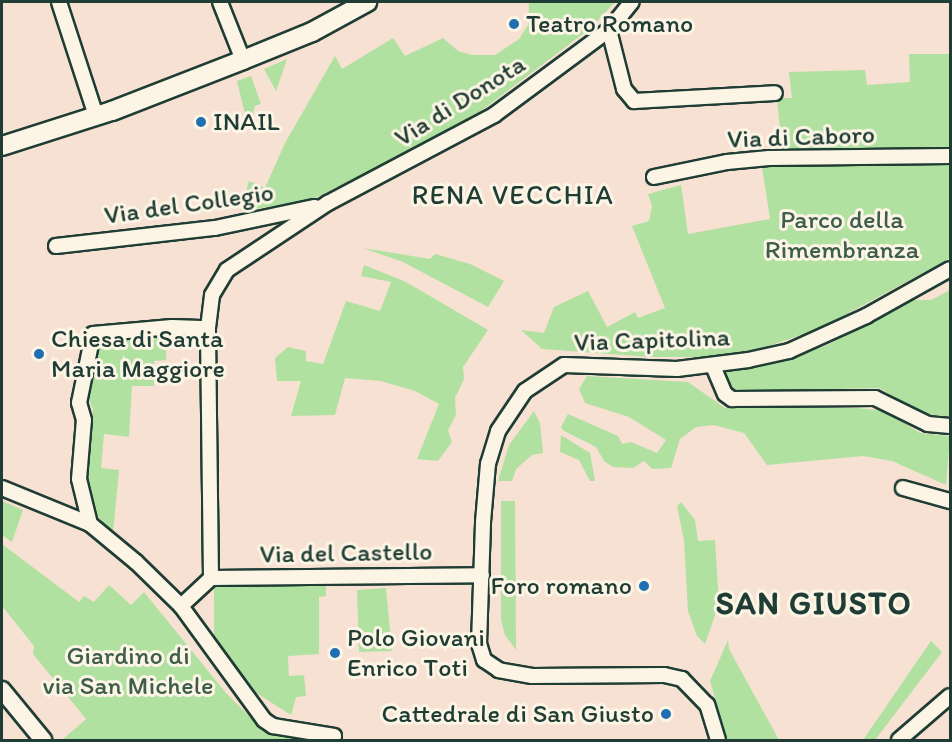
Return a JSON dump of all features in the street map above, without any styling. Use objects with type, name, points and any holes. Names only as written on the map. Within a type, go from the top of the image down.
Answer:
[{"type":"main road","points":[[2,146],[96,116],[243,60],[344,9],[367,2]]},
{"type":"street","points":[[59,2],[96,116]]},
{"type":"street","points":[[220,2],[243,60]]},
{"type":"street","name":"Via di Donota","points":[[328,203],[494,115],[609,30],[632,2]]},
{"type":"street","points":[[609,30],[626,94],[634,100],[775,93]]},
{"type":"street","name":"Via di Caboro","points":[[654,177],[727,162],[769,158],[951,156]]},
{"type":"street","points":[[181,606],[211,578],[208,328],[212,295],[227,270],[328,203]]},
{"type":"street","name":"Via del Collegio","points":[[56,246],[215,228],[328,203]]},
{"type":"street","name":"Via Capitolina","points":[[482,575],[486,483],[492,448],[514,403],[550,372],[581,363],[677,369],[713,366],[807,345],[951,269]]},
{"type":"street","points":[[90,524],[79,479],[84,420],[79,403],[93,334],[172,327],[208,328]]},
{"type":"street","points":[[713,366],[725,394],[732,399],[875,398],[928,424],[951,426]]},
{"type":"street","points":[[2,488],[90,524],[181,606],[264,720],[273,726],[334,736]]},
{"type":"street","points":[[903,488],[951,501]]},
{"type":"street","points":[[482,575],[479,644],[487,663],[499,670],[532,676],[664,675],[682,679],[707,705],[718,741]]},
{"type":"street","name":"Via del Castello","points":[[211,578],[482,575]]},
{"type":"street","points":[[2,690],[43,741]]},
{"type":"street","points":[[899,741],[951,696]]},
{"type":"green space","points":[[529,2],[615,2],[592,27],[461,126],[309,201],[240,211],[249,181],[265,188],[285,143],[335,56],[342,69],[393,38],[405,56],[443,38],[458,51],[472,55],[495,55],[519,39],[528,25]]},
{"type":"green space","name":"Parco della Rimembranza","points":[[909,54],[950,54],[950,148],[782,151],[777,98],[792,98],[789,72],[865,70],[867,85],[910,82]]},
{"type":"green space","points":[[287,59],[276,91],[264,69]]},
{"type":"green space","points":[[251,76],[261,104],[255,106],[251,120],[246,118],[237,81]]},
{"type":"green space","name":"Parco della Rimembranza","points":[[822,162],[950,162],[950,258],[821,328],[766,347],[713,357],[651,357],[542,349],[521,330],[544,333],[554,307],[588,291],[607,327],[635,312],[638,318],[665,308],[632,226],[649,221],[652,206],[648,194],[681,185],[688,234],[770,219],[762,167]]},
{"type":"green space","points":[[363,248],[430,259],[435,254],[470,264],[504,281],[488,307],[403,262]]},
{"type":"green space","points":[[364,265],[406,282],[488,330],[463,367],[464,379],[455,398],[456,415],[448,430],[452,442],[438,461],[417,459],[439,404],[415,391],[381,381],[345,378],[335,415],[291,416],[301,381],[277,381],[275,358],[288,347],[306,351],[306,361],[323,364],[346,301],[380,311],[391,282],[361,276]]},
{"type":"green space","name":"Parco della Rimembranza","points":[[950,290],[950,417],[920,413],[879,388],[735,391],[728,381],[725,371],[791,358],[827,345],[912,300],[931,300]]},
{"type":"green space","points":[[167,331],[166,360],[154,361],[154,386],[132,386],[129,437],[104,434],[101,468],[119,470],[113,533],[95,513],[86,485],[93,409],[87,395],[99,342],[102,337]]},
{"type":"green space","points":[[587,376],[688,382],[725,408],[857,408],[886,411],[920,433],[950,436],[946,485],[892,461],[863,456],[767,465],[744,433],[714,425],[696,427],[680,439],[671,468],[652,469],[644,461],[633,468],[613,467],[604,461],[596,447],[564,431],[561,427],[568,414],[618,436],[622,444],[631,442],[657,453],[666,440],[629,417],[585,403],[579,389]]},
{"type":"green space","points":[[534,411],[540,423],[543,453],[532,455],[516,469],[512,481],[498,481],[509,445]]},
{"type":"green space","points":[[561,435],[590,453],[595,481],[590,481],[579,460],[560,452]]},
{"type":"green space","points":[[2,501],[23,510],[12,542],[2,535]]},
{"type":"green space","points":[[501,501],[515,501],[516,650],[505,635],[501,620]]},
{"type":"green space","points":[[681,502],[695,520],[698,541],[715,540],[719,604],[705,644],[697,636],[688,611],[684,540],[677,506]]},
{"type":"green space","name":"Giardino di via San Michele","points":[[2,544],[79,602],[84,596],[94,602],[109,585],[131,605],[144,592],[226,693],[267,734],[308,740],[62,740],[86,719],[33,654],[34,646],[2,606]]},
{"type":"green space","points":[[214,584],[326,584],[326,596],[319,597],[319,654],[288,656],[289,676],[304,675],[306,696],[296,697],[291,715],[250,689],[214,637]]},
{"type":"green space","points":[[386,588],[392,651],[359,652],[357,590]]},
{"type":"green space","points":[[728,640],[729,649],[779,740],[727,740],[710,681]]},
{"type":"green space","points":[[931,641],[942,652],[875,740],[863,740]]},
{"type":"place","name":"Teatro Romano","points":[[514,24]]},
{"type":"place","name":"INAIL","points":[[201,122]]},
{"type":"place","name":"Chiesa di Santa Maria Maggiore","points":[[39,354]]},
{"type":"place","name":"Foro romano","points":[[644,586]]},
{"type":"place","name":"Polo Giovani Enrico Toti","points":[[335,653]]},
{"type":"place","name":"Cattedrale di San Giusto","points":[[666,714]]},
{"type":"district","name":"RENA VECCHIA","points":[[513,195]]},
{"type":"district","name":"SAN GIUSTO","points":[[814,603]]}]
